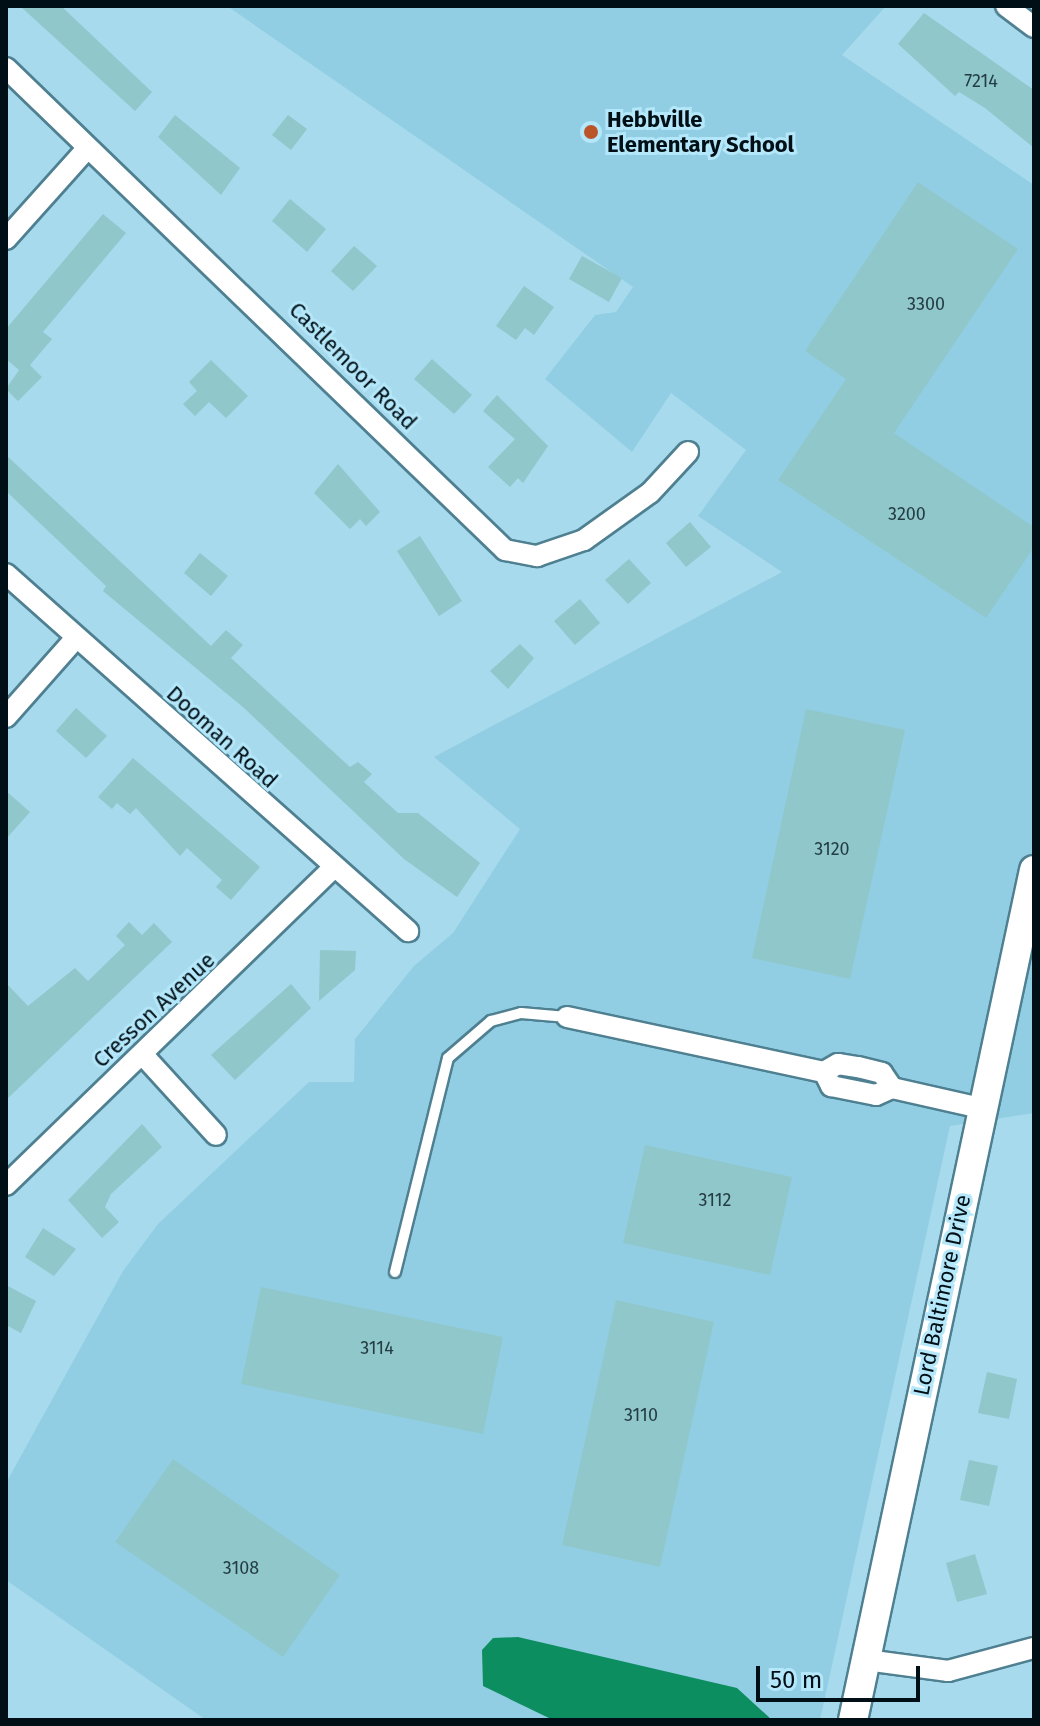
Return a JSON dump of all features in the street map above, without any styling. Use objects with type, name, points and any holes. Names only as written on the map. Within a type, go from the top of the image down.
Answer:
[{"type":"main road","name":"Lord Baltimore Drive","points":[[853,1720],[1034,870]]},
{"type":"street","points":[[1006,6],[1034,27]]},
{"type":"street","name":"Castlemoor Road","points":[[6,68],[85,151],[229,279],[505,550],[537,556],[584,540],[650,493],[688,452]]},
{"type":"street","points":[[6,239],[85,151]]},
{"type":"street","name":"Dooman Road","points":[[6,574],[333,868],[408,931]]},
{"type":"street","points":[[6,717],[76,638]]},
{"type":"street","name":"Cresson Avenue","points":[[6,1185],[333,868]]},
{"type":"street","points":[[567,1017],[824,1072],[831,1086],[876,1095],[892,1088],[981,1108]]},
{"type":"street","points":[[143,1055],[216,1135]]},
{"type":"street","points":[[866,1660],[948,1671],[1034,1648]]},
{"type":"lane","points":[[395,1272],[448,1058],[491,1021],[521,1013],[567,1017]]},
{"type":"shaded area","points":[[227,6],[886,6],[842,55],[1034,185],[1034,1113],[950,1126],[820,1720],[206,1720],[6,1580],[6,1483],[123,1271],[158,1224],[309,1082],[354,1082],[355,1039],[414,966],[453,933],[520,829],[434,757],[782,572],[698,516],[746,450],[671,393],[632,452],[545,379],[595,315],[616,312],[633,287]]},
{"type":"shaded area","points":[[518,1637],[737,1688],[772,1720],[553,1720],[483,1686],[482,1650],[493,1638]]},
{"type":"building","points":[[20,6],[61,6],[152,92],[135,111]]},
{"type":"building","points":[[924,13],[1034,90],[1034,148],[985,108],[959,92],[955,96],[898,44]]},
{"type":"building","points":[[175,115],[240,168],[221,195],[158,137]]},
{"type":"building","points":[[288,115],[307,129],[291,150],[272,135]]},
{"type":"building","points":[[918,182],[1018,249],[894,433],[1034,527],[1034,547],[986,618],[778,480],[846,379],[805,351]]},
{"type":"building","points":[[290,199],[326,229],[307,252],[272,221]]},
{"type":"building","points":[[103,214],[126,233],[43,332],[52,339],[30,365],[42,377],[18,401],[6,389],[19,370],[6,359],[6,329]]},
{"type":"building","points":[[354,246],[377,266],[353,291],[331,271]]},
{"type":"building","points":[[582,256],[622,278],[609,302],[569,279]]},
{"type":"building","points":[[524,286],[554,307],[534,335],[525,328],[516,340],[496,326]]},
{"type":"building","points":[[432,359],[472,395],[454,414],[414,379]]},
{"type":"building","points":[[211,360],[248,396],[226,418],[209,402],[195,416],[183,404],[197,391],[189,382]]},
{"type":"building","points":[[497,395],[548,446],[523,483],[518,478],[510,487],[488,467],[515,439],[483,411]]},
{"type":"building","points":[[6,455],[211,646],[226,630],[243,645],[231,658],[350,767],[358,762],[372,774],[364,782],[398,813],[418,813],[480,863],[457,897],[404,859],[244,708],[103,591],[106,586],[6,491]]},
{"type":"building","points":[[338,464],[380,512],[366,526],[360,519],[350,529],[314,493]]},
{"type":"building","points":[[690,522],[711,547],[686,567],[666,543]]},
{"type":"building","points":[[420,536],[462,601],[439,616],[397,551]]},
{"type":"building","points":[[200,553],[228,576],[211,596],[184,573]]},
{"type":"building","points":[[629,559],[651,583],[628,604],[605,580]]},
{"type":"building","points":[[580,599],[600,623],[575,645],[554,621]]},
{"type":"building","points":[[520,644],[534,658],[508,689],[490,671]]},
{"type":"building","points":[[76,708],[107,736],[86,758],[56,731]]},
{"type":"building","points":[[806,709],[905,730],[850,979],[752,958]]},
{"type":"building","points":[[133,758],[260,867],[231,900],[216,887],[222,880],[187,848],[180,856],[136,808],[130,814],[117,803],[112,809],[98,797]]},
{"type":"building","points":[[6,791],[30,812],[6,839]]},
{"type":"building","points":[[129,922],[142,935],[154,923],[172,942],[6,1100],[6,983],[28,1006],[75,968],[88,981],[125,945],[116,936]]},
{"type":"building","points":[[320,950],[356,951],[355,970],[319,1001]]},
{"type":"building","points":[[291,984],[311,1008],[235,1080],[211,1055]]},
{"type":"building","points":[[142,1124],[162,1147],[111,1194],[105,1207],[119,1222],[102,1238],[68,1200]]},
{"type":"building","points":[[645,1145],[792,1177],[770,1275],[623,1243]]},
{"type":"building","points":[[43,1228],[76,1249],[54,1276],[25,1257]]},
{"type":"building","points":[[6,1285],[36,1301],[21,1333],[6,1325]]},
{"type":"building","points":[[261,1287],[503,1337],[483,1434],[241,1384]]},
{"type":"building","points":[[616,1300],[714,1322],[660,1567],[562,1545]]},
{"type":"building","points":[[987,1372],[1017,1379],[1009,1419],[978,1413]]},
{"type":"building","points":[[173,1459],[340,1575],[283,1657],[115,1542]]},
{"type":"building","points":[[969,1460],[998,1466],[989,1506],[960,1500]]},
{"type":"building","points":[[975,1554],[987,1594],[957,1602],[946,1563]]},
{"type":"place","name":"Hebbville Elementary School","points":[[591,132]]}]
